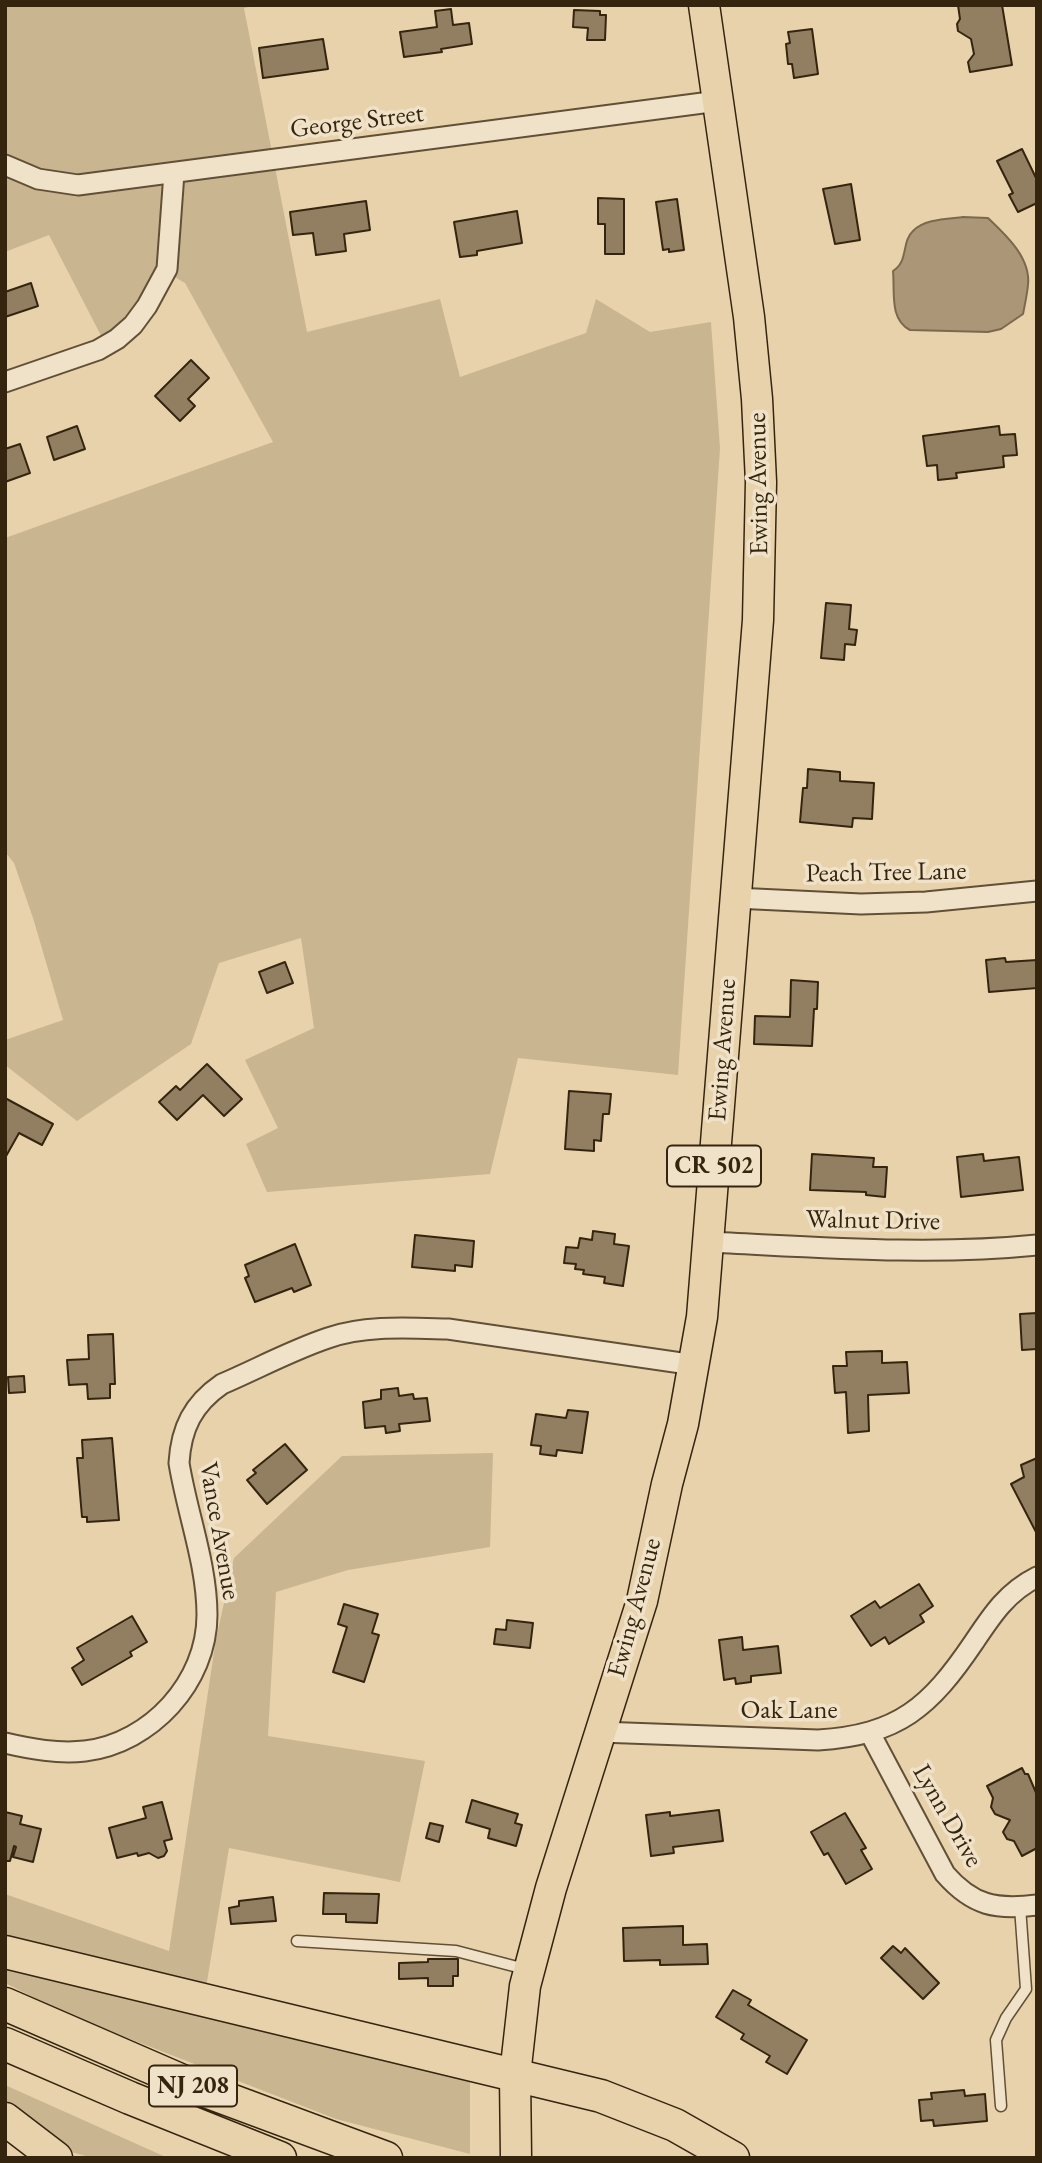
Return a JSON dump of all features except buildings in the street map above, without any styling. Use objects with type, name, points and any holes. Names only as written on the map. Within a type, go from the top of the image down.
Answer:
[{"type":"highway","points":[[5,1952],[601,2096],[652,2114],[733,2158]]},
{"type":"highway","name":"NJ 208","points":[[5,2004],[203,2090],[386,2158]]},
{"type":"highway","name":"NJ 208","points":[[5,2044],[141,2103],[281,2158]]},
{"type":"highway","points":[[5,2119],[56,2158]]},
{"type":"main road","name":"Ewing Avenue","points":[[516,2158],[514,2075],[520,2017],[529,1970],[551,1888],[642,1601],[695,1365],[702,1317],[758,620],[761,482],[749,317],[704,5]]},
{"type":"street","name":"George Street","points":[[5,165],[38,179],[78,185],[718,101]]},
{"type":"street","points":[[5,382],[98,350],[133,325],[167,269],[174,173]]},
{"type":"street","name":"Peach Tree Lane","points":[[735,898],[887,903],[926,902],[1037,891]]},
{"type":"street","name":"Walnut Drive","points":[[708,1242],[891,1250],[1037,1245]]},
{"type":"street","name":"Vance Avenue","points":[[5,1743],[61,1752],[86,1751],[108,1746],[133,1736],[153,1722],[171,1706],[185,1688],[197,1666],[205,1640],[207,1618],[206,1591],[179,1462],[180,1442],[195,1408],[222,1384],[329,1337],[372,1330],[410,1328],[447,1329],[695,1365]]},
{"type":"street","name":"Oak Lane","points":[[600,1732],[818,1740],[847,1738],[870,1732],[909,1714],[932,1697],[950,1678],[999,1604],[1037,1577]]},
{"type":"street","name":"Lynn Drive","points":[[870,1732],[945,1874],[958,1888],[987,1905],[1028,1906]]},
{"type":"lane","points":[[1001,2106],[996,2040],[1006,2018],[1026,1989],[1028,1906]]},
{"type":"lane","points":[[297,1941],[456,1951],[529,1970]]},
{"type":"shaded area","points":[[5,5],[258,5],[244,8],[307,332],[440,299],[460,377],[586,333],[596,299],[650,332],[711,322],[720,448],[678,1075],[518,1058],[490,1174],[267,1192],[246,1144],[278,1128],[245,1060],[314,1028],[301,938],[219,963],[191,1044],[77,1121],[5,1065],[5,1040],[63,1020],[33,918],[14,863],[5,852],[5,538],[273,442],[185,283],[163,270],[109,351],[49,235],[5,252]]},
{"type":"shaded area","points":[[963,217],[988,218],[1021,256],[1028,275],[1023,314],[1001,329],[988,332],[910,330],[903,325],[896,312],[893,271],[901,262],[909,235],[929,222]]},
{"type":"shaded area","points":[[493,1453],[490,1547],[348,1570],[276,1592],[268,1736],[425,1761],[400,1882],[229,1848],[203,2006],[470,2081],[470,2154],[336,2119],[71,2016],[5,1983],[5,1894],[169,1951],[216,1639],[234,1558],[342,1456]]},
{"type":"shaded area","points":[[5,2085],[168,2158],[93,2158],[5,2134]]}]
